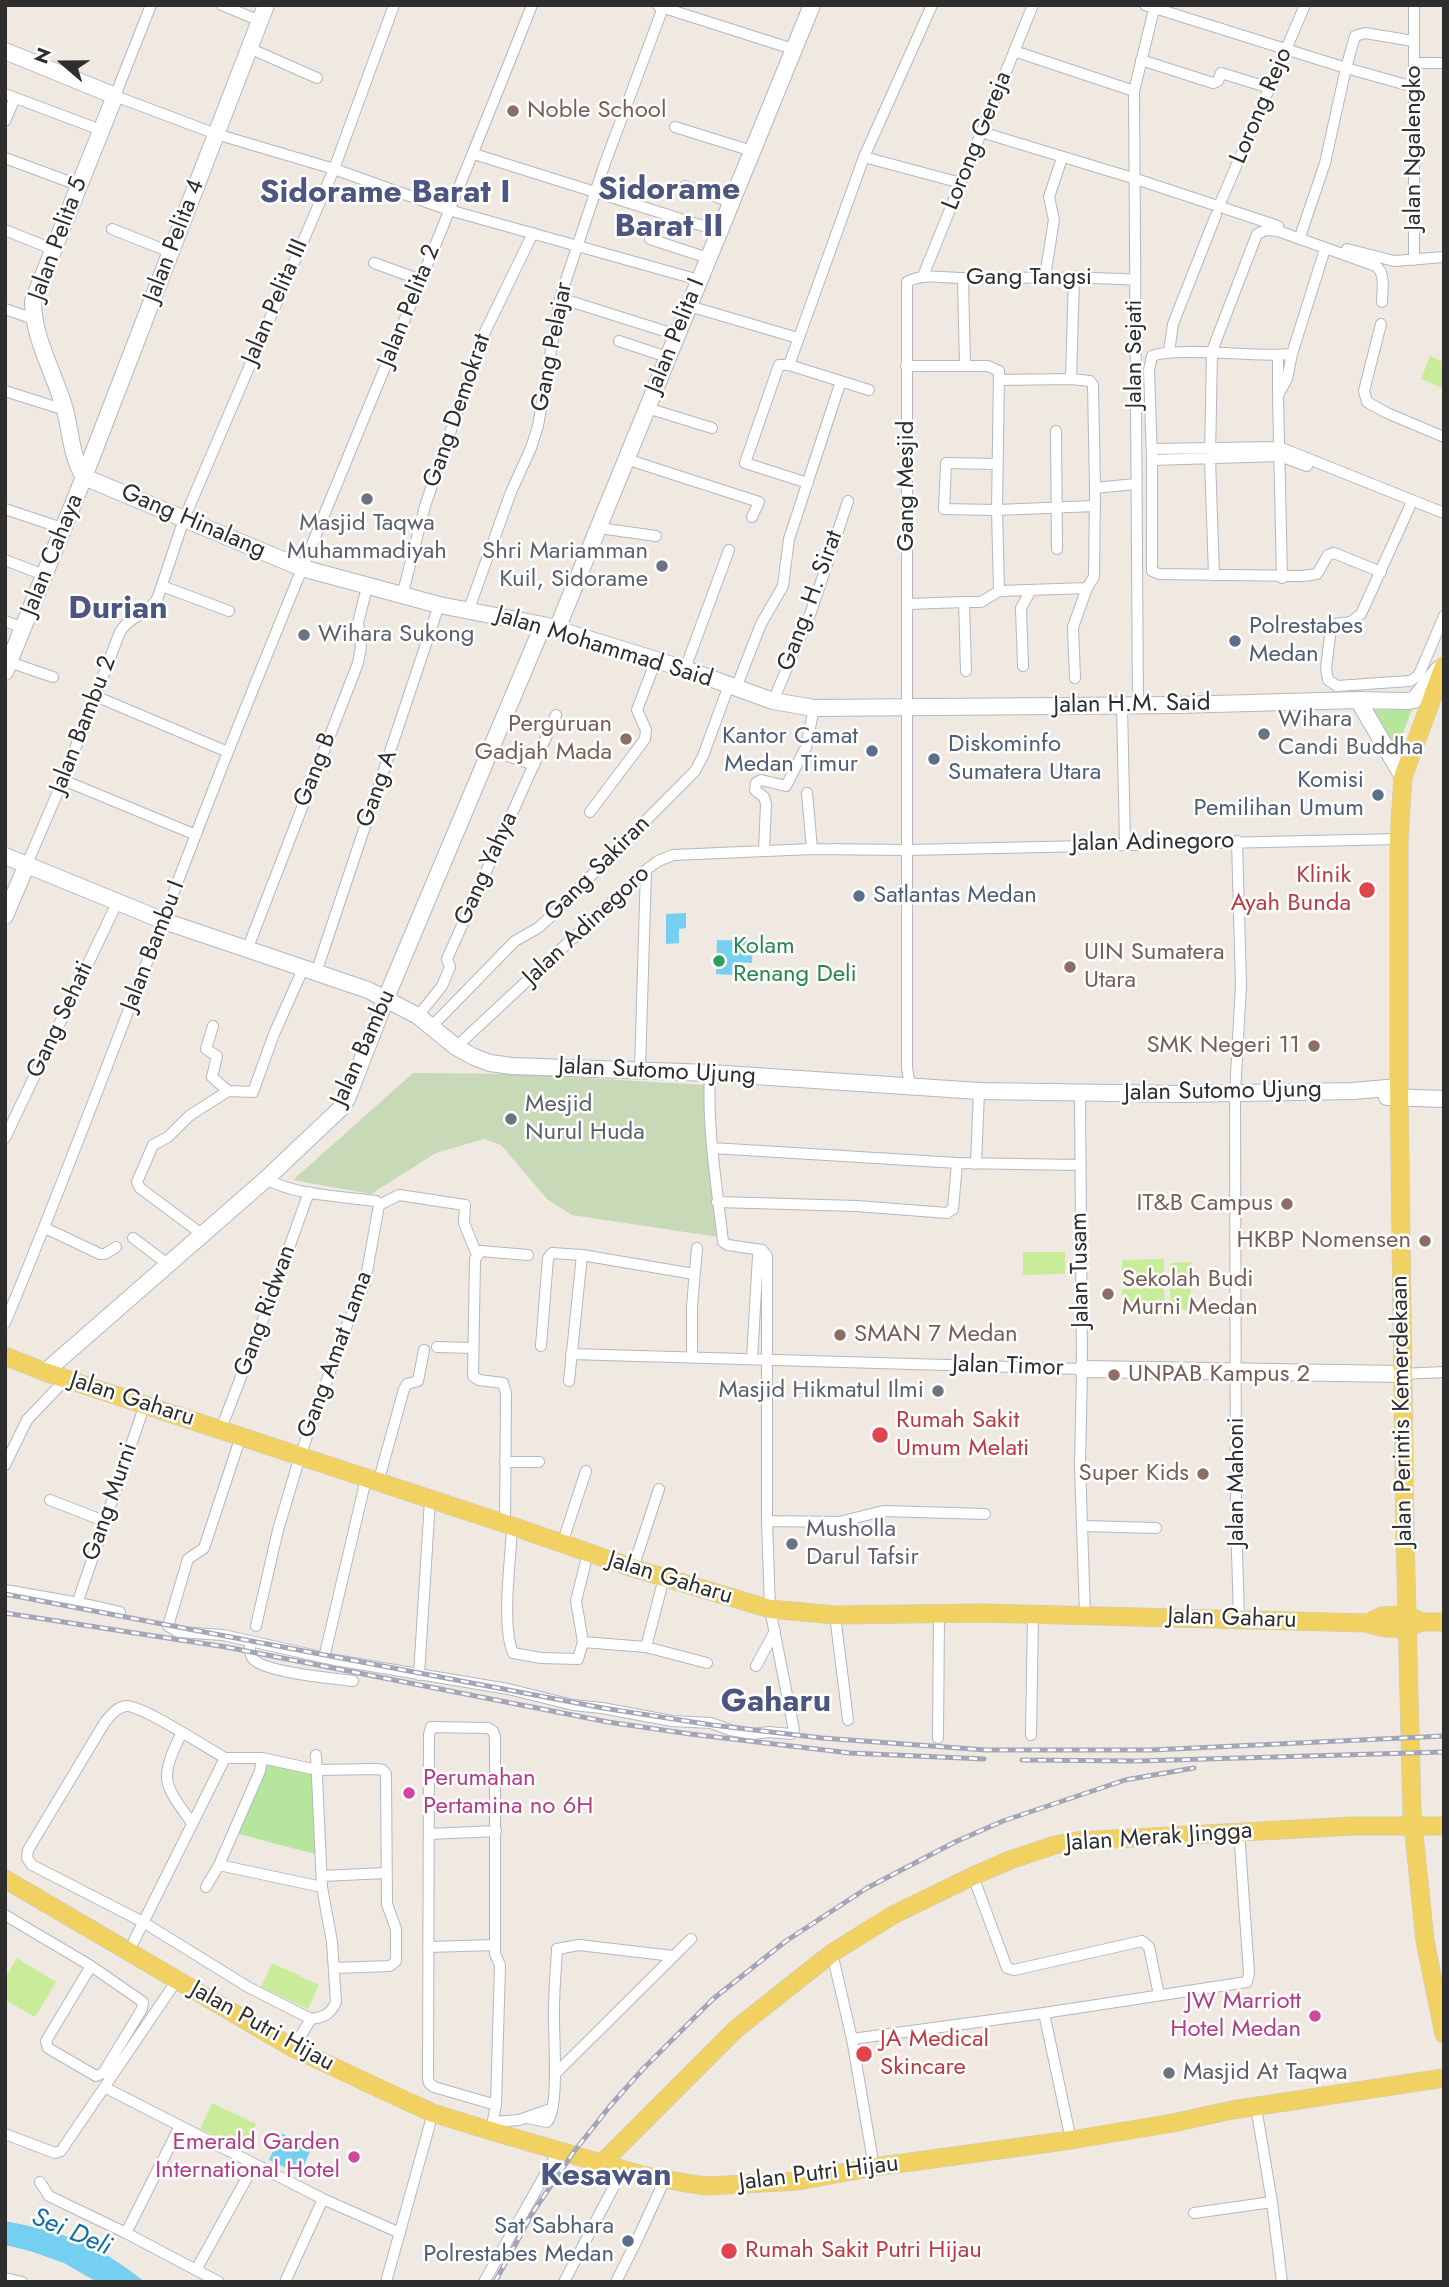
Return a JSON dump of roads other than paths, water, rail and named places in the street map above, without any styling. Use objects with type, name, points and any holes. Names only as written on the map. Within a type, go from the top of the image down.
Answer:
[{"type":"main road","name":"Jalan Perintis Kemerdekaan","points":[[1444,664],[1439,693],[1403,777],[1399,839],[1396,1374],[1412,1622],[1413,1826],[1425,1941],[1444,2034]]},
{"type":"main road","name":"Jalan Gaharu","points":[[5,1356],[57,1376],[633,1568],[770,1609],[835,1615],[940,1613],[1239,1618],[1367,1623],[1380,1628],[1412,1622],[1444,1622]]},
{"type":"main road","name":"Jalan Merak Jingga","points":[[603,2162],[736,2029],[832,1953],[893,1915],[1021,1856],[1055,1844],[1077,1841],[1353,1826],[1444,1826]]},
{"type":"main road","name":"Jalan Putri Hijau","points":[[7,1884],[129,1951],[293,2048],[433,2113],[493,2127],[642,2175],[707,2186],[786,2183],[874,2167],[1071,2140],[1256,2107],[1444,2078]]},
{"type":"main road","points":[[633,2132],[631,2156],[642,2175]]},
{"type":"street","name":"Jalan Pelita 5","points":[[84,477],[76,462],[65,410],[34,319],[34,297],[151,5]]},
{"type":"street","points":[[222,5],[260,21]]},
{"type":"street","name":"Jalan Pelita 4","points":[[84,477],[266,5]]},
{"type":"street","name":"Jalan Pelita III","points":[[184,519],[334,169],[394,5]]},
{"type":"street","name":"Jalan Pelita 2","points":[[302,568],[474,154],[532,5]]},
{"type":"street","name":"Jalan Pelita I","points":[[550,627],[599,528],[752,150],[796,50],[812,5]]},
{"type":"street","points":[[789,365],[864,157],[932,5]]},
{"type":"street","name":"Lorong Gereja","points":[[923,276],[1033,5]]},
{"type":"street","name":"Lorong Rejo","points":[[1169,352],[1173,324],[1305,5]]},
{"type":"street","name":"Jalan Ngalengko","points":[[1414,5],[1414,260],[1444,257]]},
{"type":"street","points":[[662,6],[796,50]]},
{"type":"street","name":"Gang Pelajar","points":[[469,609],[511,492],[531,448],[538,426],[559,298],[662,6]]},
{"type":"street","points":[[1151,6],[1286,50],[1414,87]]},
{"type":"street","name":"Jalan Sejati","points":[[1125,844],[1135,484],[1134,91],[1151,6]]},
{"type":"street","points":[[1301,234],[1325,163],[1352,44],[1358,34],[1413,41]]},
{"type":"street","points":[[249,48],[317,78]]},
{"type":"street","points":[[5,51],[216,134],[334,169],[449,210],[699,280]]},
{"type":"street","points":[[1014,51],[1134,91]]},
{"type":"street","points":[[1141,60],[1213,83],[1221,73],[1270,88]]},
{"type":"street","points":[[1414,63],[1444,63]]},
{"type":"street","points":[[5,121],[10,97],[101,130]]},
{"type":"street","points":[[675,127],[752,150]]},
{"type":"street","points":[[981,132],[1136,179],[1218,210],[1374,257],[1414,260]]},
{"type":"street","points":[[474,154],[719,231]]},
{"type":"street","points":[[864,157],[961,183]]},
{"type":"street","points":[[5,158],[78,185]]},
{"type":"street","points":[[1045,276],[1054,220],[1049,197],[1062,158]]},
{"type":"street","points":[[685,187],[732,202]]},
{"type":"street","points":[[112,229],[170,252]]},
{"type":"street","points":[[5,230],[52,249]]},
{"type":"street","points":[[1214,575],[1210,454],[1212,351],[1258,232],[1278,231],[1380,268],[1382,302]]},
{"type":"street","name":"Gang Demokrat","points":[[402,596],[425,506],[484,334],[533,233]]},
{"type":"street","points":[[650,239],[708,258]]},
{"type":"street","points":[[1278,395],[1287,379],[1292,354],[1325,249]]},
{"type":"street","points":[[374,263],[421,280]]},
{"type":"street","name":"Gang Tangsi","points":[[923,276],[1074,276],[1135,280]]},
{"type":"street","name":"Gang Mesjid","points":[[908,849],[906,284],[908,280],[923,276]]},
{"type":"street","points":[[1071,379],[1074,276]]},
{"type":"street","points":[[963,278],[965,366]]},
{"type":"street","points":[[559,298],[677,335]]},
{"type":"street","points":[[689,306],[798,338]]},
{"type":"street","points":[[5,309],[34,319]]},
{"type":"street","points":[[1381,324],[1364,391],[1367,402],[1444,437]]},
{"type":"street","points":[[619,341],[667,357]]},
{"type":"street","points":[[1292,354],[1212,351],[1169,352],[1152,356],[1149,370],[1152,571],[1159,574],[1282,578],[1317,574],[1328,555],[1334,553],[1381,572]]},
{"type":"street","points":[[1278,355],[1282,578]]},
{"type":"street","points":[[808,483],[745,463],[779,365],[789,365],[869,390]]},
{"type":"street","points":[[906,366],[995,367],[999,371],[999,591]]},
{"type":"street","points":[[999,380],[1071,379],[1090,381],[1093,385],[1094,577],[1087,588],[1073,627],[1074,678]]},
{"type":"street","name":"Gang Sakiran","points":[[431,1027],[515,941],[548,919],[695,771],[761,624],[783,586],[789,539],[841,381]]},
{"type":"street","points":[[5,391],[65,410]]},
{"type":"street","points":[[646,408],[712,428]]},
{"type":"street","points":[[1056,431],[1058,549]]},
{"type":"street","points":[[1152,455],[1279,451],[1444,513]]},
{"type":"street","points":[[1279,451],[1444,520]]},
{"type":"street","points":[[626,459],[759,502],[752,517]]},
{"type":"street","points":[[998,464],[946,463],[945,510],[1095,506]]},
{"type":"street","name":"Gang Hinalang","points":[[84,477],[302,568]]},
{"type":"street","name":"Jalan Cahaya","points":[[7,667],[84,477]]},
{"type":"street","points":[[1095,488],[1135,484]]},
{"type":"street","name":"Gang. H. Sirat","points":[[773,701],[811,612],[848,501]]},
{"type":"street","points":[[1410,506],[1357,618],[1351,622],[1334,624],[1331,628],[1327,678],[1333,685],[1410,681],[1418,676],[1444,616]]},
{"type":"street","points":[[5,509],[62,528]]},
{"type":"street","name":"Jalan Bambu 2","points":[[27,864],[123,627],[154,604],[184,519]]},
{"type":"street","points":[[599,528],[656,536]]},
{"type":"street","points":[[685,669],[729,550]]},
{"type":"street","points":[[5,560],[44,575]]},
{"type":"street","name":"Jalan Mohammad Said","points":[[302,568],[439,605],[550,627],[685,669],[773,701],[814,708],[907,708]]},
{"type":"street","name":"Jalan Bambu I","points":[[5,1323],[45,1228],[228,752],[302,568]]},
{"type":"street","points":[[162,586],[229,611]]},
{"type":"street","name":"Gang B","points":[[247,950],[358,663],[358,623],[367,587]]},
{"type":"street","points":[[908,604],[981,602],[999,591],[1087,588]]},
{"type":"street","points":[[1023,666],[1021,608],[1031,590]]},
{"type":"street","points":[[964,602],[967,671]]},
{"type":"street","name":"Gang A","points":[[203,1235],[139,1188],[136,1182],[156,1142],[168,1137],[188,1115],[228,1091],[253,1093],[274,1034],[309,971],[439,605]]},
{"type":"street","points":[[5,621],[23,628]]},
{"type":"street","name":"Jalan Bambu","points":[[57,1376],[169,1265],[268,1181],[340,1109],[347,1098],[386,998],[491,750],[550,627]]},
{"type":"street","points":[[590,812],[645,739],[646,730],[637,710],[656,660]]},
{"type":"street","name":"Jalan H.M. Said","points":[[907,708],[1414,700],[1444,664]]},
{"type":"street","points":[[7,667],[53,677]]},
{"type":"street","points":[[95,696],[228,752]]},
{"type":"street","points":[[1357,700],[1403,777]]},
{"type":"street","points":[[764,851],[765,804],[764,797],[755,790],[756,783],[761,780],[785,787],[788,785],[806,747],[814,708]]},
{"type":"street","name":"Gang Yahya","points":[[418,1016],[447,978],[450,967],[447,959],[556,715]]},
{"type":"street","points":[[491,750],[534,765]]},
{"type":"street","points":[[63,780],[196,835]]},
{"type":"street","points":[[807,793],[812,849]]},
{"type":"street","name":"Jalan Adinegoro","points":[[456,1047],[646,870],[673,855],[812,849],[1399,839]]},
{"type":"street","name":"Jalan Mahoni","points":[[1237,841],[1241,985],[1235,1093],[1236,1519],[1239,1618]]},
{"type":"street","points":[[908,849],[907,1056],[910,1085]]},
{"type":"street","name":"Jalan Sutomo Ujung","points":[[5,856],[164,921],[386,998],[418,1016],[456,1047],[490,1063],[710,1073],[979,1091],[1353,1091],[1444,1099]]},
{"type":"street","points":[[5,916],[27,864]]},
{"type":"street","points":[[640,1070],[646,870]]},
{"type":"street","name":"Gang Sehati","points":[[5,1138],[117,903]]},
{"type":"street","points":[[214,1026],[206,1049],[217,1056],[212,1077],[228,1091]]},
{"type":"street","points":[[241,1436],[204,1548],[188,1559],[168,1626],[178,1632],[223,1635],[324,1658],[508,1689],[573,1705],[672,1721],[711,1723],[753,1734],[791,1734],[794,1730],[770,1609],[767,1521],[767,1256],[762,1250],[725,1244],[717,1202],[712,1148],[710,1073]]},
{"type":"street","points":[[976,1164],[979,1091]]},
{"type":"street","name":"Jalan Tusam","points":[[1080,1093],[1080,1465],[1085,1615]]},
{"type":"street","points":[[712,1148],[976,1164],[1080,1165]]},
{"type":"street","points":[[717,1202],[856,1206],[947,1213],[953,1209],[957,1163]]},
{"type":"street","points":[[268,1181],[309,1192],[376,1201],[379,1205],[399,1195],[465,1205],[464,1223],[477,1255],[473,1373],[475,1379],[500,1382],[505,1387],[509,1639],[513,1653],[574,1660],[580,1655],[583,1642],[576,1601],[588,1553]]},
{"type":"street","name":"Gang Ridwan","points":[[221,1429],[309,1192]]},
{"type":"street","name":"Gang Amat Lama","points":[[256,1626],[278,1530],[300,1456],[344,1332],[365,1283],[379,1205]]},
{"type":"street","points":[[45,1228],[100,1254],[116,1247]]},
{"type":"street","points":[[134,1238],[169,1265]]},
{"type":"street","points":[[692,1356],[697,1248]]},
{"type":"street","points":[[477,1255],[481,1251],[528,1255]]},
{"type":"street","points":[[541,1346],[549,1255],[582,1255],[694,1274]]},
{"type":"street","points":[[569,1381],[582,1255]]},
{"type":"street","points":[[752,1359],[758,1256]]},
{"type":"street","points":[[437,1347],[473,1348]]},
{"type":"street","points":[[324,1658],[372,1481],[404,1389],[407,1384],[419,1379],[424,1350]]},
{"type":"street","name":"Jalan Timor","points":[[571,1354],[1237,1373],[1444,1372]]},
{"type":"street","points":[[5,1465],[27,1420],[57,1376]]},
{"type":"street","name":"Gang Murni","points":[[78,1601],[145,1404]]},
{"type":"street","points":[[505,1462],[539,1462]]},
{"type":"street","points":[[562,1544],[586,1471]]},
{"type":"street","points":[[633,1568],[659,1489]]},
{"type":"street","points":[[50,1500],[104,1521]]},
{"type":"street","points":[[419,1675],[430,1500]]},
{"type":"street","points":[[767,1521],[839,1522],[883,1511],[985,1514]]},
{"type":"street","points":[[1082,1526],[1156,1528]]},
{"type":"street","points":[[646,1647],[664,1578]]},
{"type":"street","points":[[5,1590],[78,1601],[120,1612]]},
{"type":"street","points":[[938,1738],[940,1613]]},
{"type":"street","points":[[835,1615],[848,1720]]},
{"type":"street","points":[[1031,1735],[1033,1615]]},
{"type":"street","points":[[756,1666],[775,1631]]},
{"type":"street","points":[[583,1642],[646,1647],[707,1663]]},
{"type":"street","points":[[250,1643],[250,1652],[255,1661],[285,1671],[353,1681]]},
{"type":"street","points":[[316,1755],[317,1770],[322,1881],[332,1942],[336,2003],[332,2011],[324,2017],[311,2019],[248,1987],[143,1922],[32,1865],[27,1858],[29,1850],[105,1722],[115,1710],[124,1706],[132,1706],[146,1712],[225,1758],[262,1758],[317,1770],[377,1769],[385,1772],[387,1903],[396,1929],[396,1961],[390,1966],[334,1968]]},
{"type":"street","points":[[496,2105],[429,2083],[431,1727],[488,1728],[493,1731],[496,1830],[495,1954],[500,1965],[496,2105],[493,2127],[528,2118],[547,2122],[551,2118],[556,2073],[554,2010],[557,1949],[579,1945],[674,1956]]},
{"type":"street","points":[[181,1734],[170,1757],[168,1783],[169,1791],[192,1823]]},
{"type":"street","points":[[129,1951],[225,1758]]},
{"type":"street","points":[[206,1887],[219,1865],[260,1771],[262,1758]]},
{"type":"street","points":[[429,1834],[496,1830]]},
{"type":"street","points":[[852,2039],[1242,1984],[1249,1979],[1239,1831]]},
{"type":"street","points":[[219,1865],[322,1881],[386,1873]]},
{"type":"street","points":[[972,1877],[1007,1968],[1014,1969],[1142,1941],[1149,1947],[1159,1995]]},
{"type":"street","points":[[5,1915],[91,1966],[143,2004],[103,2073],[96,2076],[48,2048],[46,2041],[91,1966]]},
{"type":"street","points":[[556,2073],[691,1939]]},
{"type":"street","points":[[428,1948],[495,1945]]},
{"type":"street","points":[[832,1953],[852,2039],[874,2167]]},
{"type":"street","points":[[5,2134],[58,2153],[106,2088],[177,1980]]},
{"type":"street","points":[[1044,2013],[1071,2140]]},
{"type":"street","points":[[293,2048],[311,2019]]},
{"type":"street","points":[[106,2088],[254,2165],[400,2233]]},
{"type":"street","points":[[1256,2107],[1282,2282]]},
{"type":"street","points":[[386,2282],[433,2113]]},
{"type":"street","points":[[126,2233],[180,2126]]},
{"type":"street","points":[[484,2282],[559,2150]]},
{"type":"street","points":[[197,2270],[254,2165]]},
{"type":"street","points":[[565,2282],[623,2169]]},
{"type":"street","points":[[615,2282],[643,2229],[664,2179]]},
{"type":"street","points":[[40,2182],[42,2189],[49,2196],[219,2282]]},
{"type":"street","points":[[285,2282],[323,2199]]},
{"type":"street","points":[[1194,2213],[1272,2202]]},
{"type":"street","points":[[5,2278],[22,2282]]},
{"type":"water","points":[[686,913],[686,928],[679,929],[679,943],[666,944],[666,914]]},
{"type":"water","points":[[717,940],[753,941],[752,963],[734,962],[734,975],[716,974]]},
{"type":"water","points":[[281,2133],[312,2147],[300,2174],[269,2160]]},
{"type":"water","points":[[5,2221],[80,2241],[111,2258],[145,2282],[97,2282],[64,2263],[5,2245]]},
{"type":"railway","points":[[5,1594],[603,1708],[822,1738],[986,1750],[1152,1750],[1444,1736]]},
{"type":"railway","points":[[5,1613],[226,1647],[608,1722],[850,1753],[984,1759]]},
{"type":"railway","points":[[1022,1760],[1137,1761],[1444,1752]]},
{"type":"railway","points":[[495,2282],[533,2212],[573,2153],[610,2106],[713,1999],[786,1941],[867,1888],[955,1842],[1003,1821],[1125,1780],[1194,1768]]},
{"type":"place","name":"Noble School","points":[[513,111]]},
{"type":"place","name":"Masjid Taqwa Muhammadiyah","points":[[367,499]]},
{"type":"place","name":"Shri Mariamman Kuil, Sidorame","points":[[662,566]]},
{"type":"place","name":"Wihara Sukong","points":[[304,635]]},
{"type":"place","name":"Polrestabes Medan","points":[[1235,641]]},
{"type":"place","name":"Wihara Candi Buddha","points":[[1264,734]]},
{"type":"place","name":"Perguruan Gadjah Mada","points":[[626,739]]},
{"type":"place","name":"Kantor Camat Medan Timur","points":[[872,751]]},
{"type":"place","name":"Diskominfo Sumatera Utara","points":[[934,759]]},
{"type":"place","name":"Komisi Pemilihan Umum","points":[[1378,795]]},
{"type":"place","name":"Klinik Ayah Bunda","points":[[1367,890]]},
{"type":"place","name":"Satlantas Medan","points":[[859,896]]},
{"type":"place","name":"Kolam Renang Deli","points":[[719,961]]},
{"type":"place","name":"UIN Sumatera Utara","points":[[1070,967]]},
{"type":"place","name":"SMK Negeri 11","points":[[1314,1046]]},
{"type":"place","name":"Mesjid Nurul Huda","points":[[511,1119]]},
{"type":"place","name":"IT&B Campus","points":[[1287,1204]]},
{"type":"place","name":"HKBP Nomensen","points":[[1425,1241]]},
{"type":"place","name":"Sekolah Budi Murni Medan","points":[[1108,1294]]},
{"type":"place","name":"SMAN 7 Medan","points":[[840,1335]]},
{"type":"place","name":"UNPAB Kampus 2","points":[[1114,1375]]},
{"type":"place","name":"Masjid Hikmatul Ilmi","points":[[938,1391]]},
{"type":"place","name":"Rumah Sakit Umum Melati","points":[[880,1435]]},
{"type":"place","name":"Super Kids","points":[[1203,1474]]},
{"type":"place","name":"Musholla Darul Tafsir","points":[[792,1544]]},
{"type":"place","name":"Perumahan Pertamina no 6H","points":[[409,1793]]},
{"type":"place","name":"JW Marriott Hotel Medan","points":[[1315,2016]]},
{"type":"place","name":"JA Medical Skincare","points":[[864,2054]]},
{"type":"place","name":"Masjid At Taqwa","points":[[1169,2073]]},
{"type":"place","name":"Emerald Garden International Hotel","points":[[354,2157]]},
{"type":"place","name":"Sat Sabhara Polrestabes Medan","points":[[628,2241]]},
{"type":"place","name":"Rumah Sakit Putri Hijau","points":[[729,2251]]},
{"type":"district","name":"Sidorame Barat I","points":[[385,194]]},
{"type":"district","name":"Sidorame Barat II","points":[[669,210]]},
{"type":"district","name":"Durian","points":[[118,610]]},
{"type":"district","name":"Gaharu","points":[[776,1703]]},
{"type":"district","name":"Kesawan","points":[[606,2177]]},
{"type":"water label","name":"Sei Deli","points":[[71,2233]]}]
